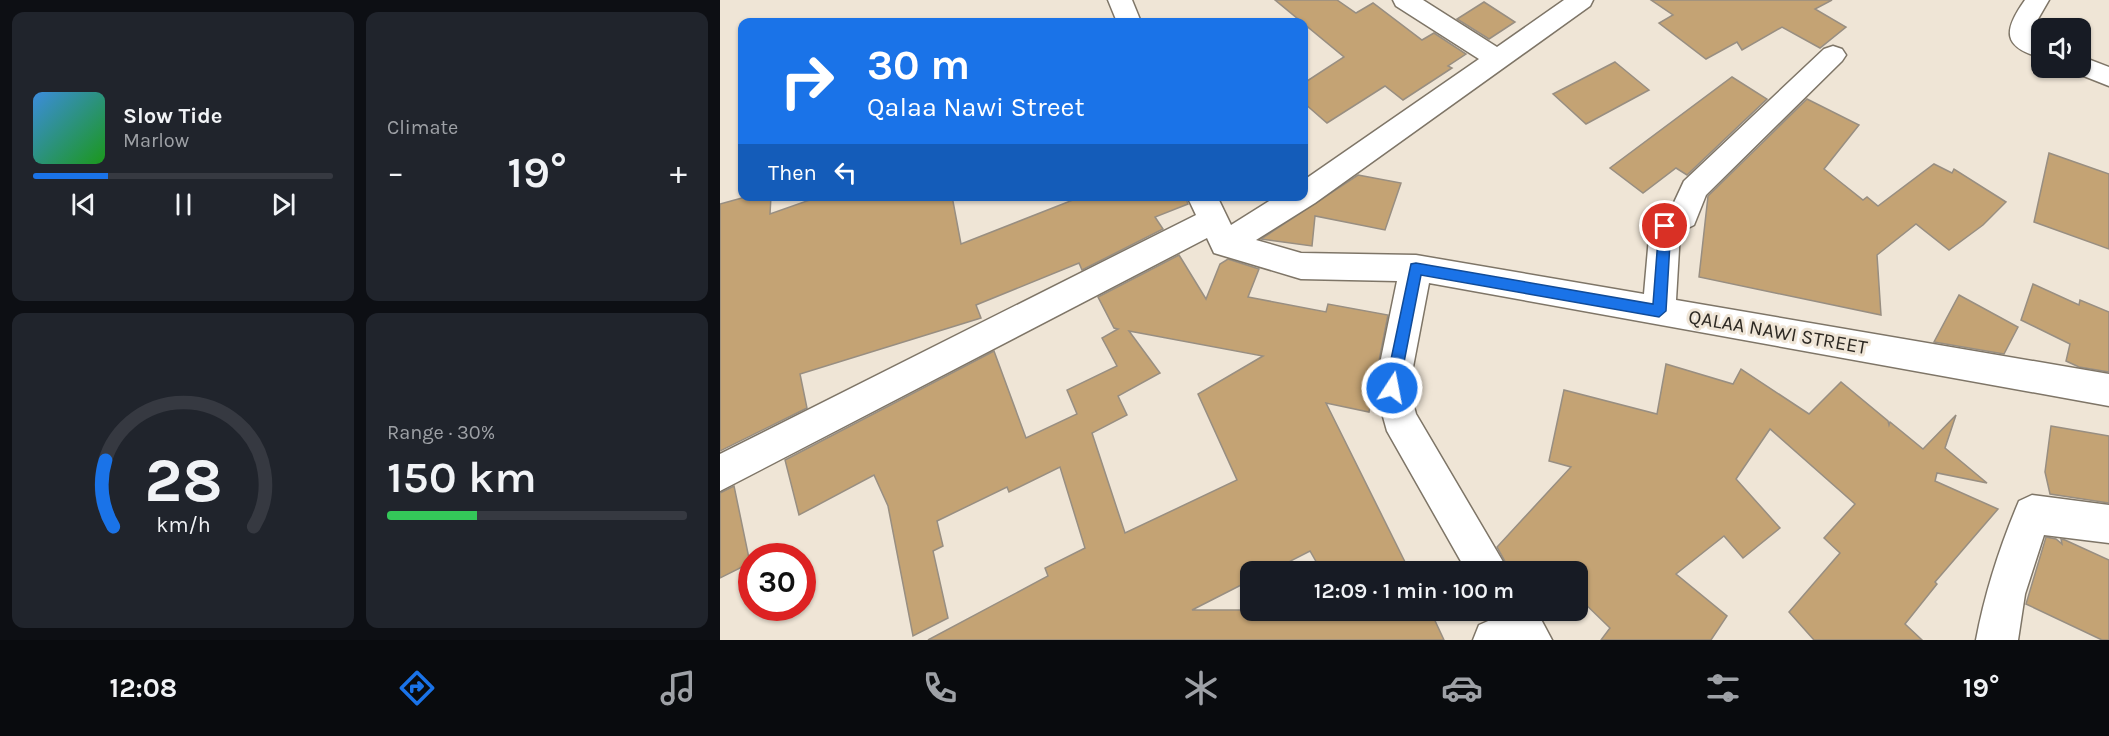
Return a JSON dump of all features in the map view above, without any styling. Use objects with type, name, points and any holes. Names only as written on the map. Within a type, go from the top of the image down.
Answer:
[{"type":"street","points":[[1120,0],[1127,18]]},
{"type":"street","points":[[1405,0],[1496,58]]},
{"type":"street","points":[[1308,192],[1581,0]]},
{"type":"street","points":[[2031,44],[2023,40],[2021,25],[2037,0]]},
{"type":"street","points":[[1659,311],[1665,226],[1683,217],[1694,189],[1833,55]]},
{"type":"street","points":[[2091,69],[2109,76]]},
{"type":"street","points":[[720,473],[1213,220],[1283,201]]},
{"type":"street","name":"QALAA NAWI STREET","points":[[1213,220],[1301,266],[1416,268],[2109,390]]},
{"type":"street","points":[[1416,268],[1392,388],[1400,419],[1483,561]]},
{"type":"street","points":[[1997,640],[2005,594],[2032,514],[2109,524]]},
{"type":"building","points":[[1275,0],[1337,0],[1356,13],[1373,3],[1422,40],[1434,33],[1466,54],[1448,66],[1452,68],[1403,100],[1385,86],[1327,123],[1308,106],[1308,80],[1344,57],[1308,27],[1308,18],[1297,18]]},
{"type":"building","points":[[1651,0],[1832,0],[1815,9],[1846,27],[1820,48],[1782,27],[1742,50],[1737,42],[1706,59],[1659,23],[1673,15]]},
{"type":"building","points":[[1484,2],[1515,22],[1489,39],[1457,19]]},
{"type":"building","points":[[1615,62],[1649,90],[1586,124],[1553,94]]},
{"type":"building","points":[[1732,77],[1767,99],[1687,175],[1676,168],[1643,193],[1610,168]]},
{"type":"building","points":[[1807,99],[1859,125],[1824,169],[1863,200],[1867,197],[1878,206],[1934,164],[1952,173],[1954,169],[2006,202],[1983,225],[1949,250],[1916,224],[1877,255],[1881,315],[1699,277],[1708,196]]},
{"type":"building","points":[[2049,153],[2109,174],[2109,249],[2034,222]]},
{"type":"building","points":[[1358,175],[1401,183],[1385,230],[1315,216],[1312,246],[1261,239]]},
{"type":"building","points":[[738,199],[738,201],[771,201],[770,214],[807,201],[953,201],[961,244],[1070,201],[1187,201],[1188,204],[1155,217],[1163,229],[1082,270],[1079,263],[976,305],[981,318],[800,374],[807,408],[720,451],[720,204]]},
{"type":"building","points":[[1179,255],[1206,299],[1220,264],[1228,259],[1259,269],[1248,297],[1326,312],[1328,304],[1388,315],[1369,412],[1326,403],[1405,561],[1316,561],[1310,551],[1290,561],[1240,561],[1240,586],[1192,610],[1240,610],[1240,621],[1435,621],[1444,640],[928,640],[1048,576],[1045,568],[1085,548],[1060,467],[1009,492],[1007,487],[937,521],[943,546],[933,551],[948,618],[913,636],[888,506],[874,475],[799,515],[785,460],[994,351],[1026,438],[1077,414],[1067,390],[1117,366],[1102,338],[1118,329],[1114,328],[1098,297]],"holes":[[[1129,331],[1263,356],[1198,394],[1237,480],[1125,533],[1092,433],[1127,415],[1118,396],[1160,373]]]},
{"type":"building","points":[[2033,284],[2079,305],[2080,300],[2109,312],[2109,372],[2079,367],[2066,361],[2070,344],[2021,320]]},
{"type":"building","points":[[1959,295],[2018,327],[2004,354],[1934,342]]},
{"type":"building","points":[[1666,364],[1733,384],[1741,369],[1809,414],[1841,382],[1888,421],[1889,425],[1890,422],[1923,449],[1956,415],[1945,448],[1987,483],[1937,473],[1935,481],[1998,509],[1935,582],[1937,584],[1905,624],[1922,640],[1814,640],[1789,612],[1840,553],[1824,538],[1855,504],[1770,429],[1736,479],[1780,528],[1743,558],[1724,536],[1676,574],[1727,616],[1711,640],[1601,640],[1610,628],[1588,607],[1588,561],[1505,561],[1497,547],[1571,467],[1549,461],[1564,390],[1657,414]]},
{"type":"building","points":[[2051,426],[2109,436],[2109,503],[2050,494],[2045,472]]},
{"type":"building","points":[[734,486],[746,543],[738,543],[738,569],[720,578],[720,493]]},
{"type":"building","points":[[2046,537],[2056,539],[2062,544],[2061,539],[2065,540],[2109,560],[2109,640],[2102,640],[2026,604]]},
{"type":"route","points":[[1392,388],[1416,268],[1659,311],[1665,226]]}]
